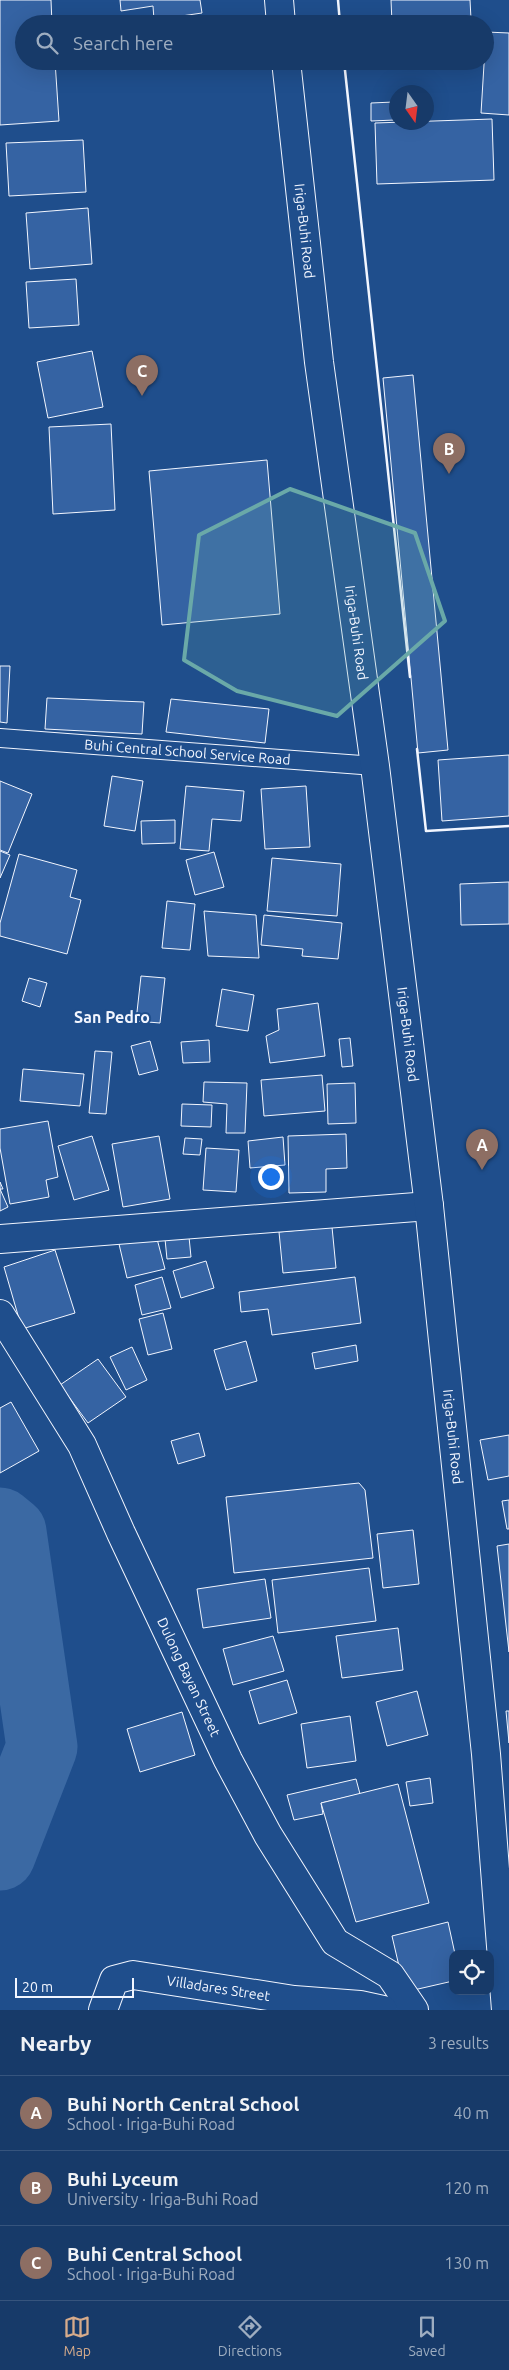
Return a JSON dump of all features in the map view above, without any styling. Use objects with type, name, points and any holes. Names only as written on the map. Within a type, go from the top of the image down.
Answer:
[{"type":"main road","points":[[279,0],[281,15]]},
{"type":"main road","name":"Iriga-Buhi Road","points":[[287,70],[319,362],[375,766],[429,1206],[486,1754],[506,2010]]},
{"type":"main road","points":[[0,1239],[429,1206]]},
{"type":"main road","name":"Dulong Bayan Street","points":[[0,1314],[82,1445],[120,1533],[228,1760],[268,1835],[335,1942],[390,1975],[414,2010]]},
{"type":"main road","name":"Villadares Street","points":[[103,2010],[114,1980],[133,1975],[294,2000],[360,2005],[383,2010]]},
{"type":"lane","name":"Buhi Central School Service Road","points":[[0,738],[375,766]]},
{"type":"highlighted area","points":[[290,489],[415,533],[445,621],[337,716],[237,691],[184,660],[199,535]]},
{"type":"building","points":[[0,0],[51,0],[52,15],[15,15],[15,70],[56,70],[59,121],[0,125]]},
{"type":"building","points":[[120,0],[200,0],[202,13],[154,15],[153,6],[121,11]]},
{"type":"building","points":[[391,0],[470,0],[471,15],[392,15]]},
{"type":"building","points":[[494,32],[509,33],[509,115],[481,113],[484,70],[494,70]]},
{"type":"building","points":[[389,102],[389,120],[371,121],[371,103]]},
{"type":"building","points":[[492,119],[494,180],[377,184],[375,123],[389,123],[389,130],[434,130],[434,121]]},
{"type":"building","points":[[83,140],[86,192],[9,196],[6,143]]},
{"type":"building","points":[[88,208],[92,264],[30,269],[26,213]]},
{"type":"building","points":[[76,279],[79,325],[29,328],[26,282]]},
{"type":"building","points":[[92,351],[103,407],[48,418],[37,362]]},
{"type":"building","points":[[413,375],[448,750],[418,753],[383,378]]},
{"type":"building","points":[[111,424],[115,510],[53,514],[49,427]]},
{"type":"building","points":[[267,460],[280,614],[162,625],[149,471]]},
{"type":"building","points":[[0,666],[10,666],[7,723],[0,722]]},
{"type":"building","points":[[47,698],[144,702],[142,734],[45,729]]},
{"type":"building","points":[[171,699],[269,709],[265,743],[166,732]]},
{"type":"building","points":[[509,755],[509,816],[442,821],[438,760]]},
{"type":"building","points":[[112,776],[143,781],[135,831],[104,826]]},
{"type":"building","points":[[0,781],[32,794],[8,853],[0,850]]},
{"type":"building","points":[[186,786],[244,791],[241,821],[212,819],[209,851],[180,849]]},
{"type":"building","points":[[306,786],[310,847],[265,849],[261,789]]},
{"type":"building","points":[[175,820],[175,843],[142,844],[141,821]]},
{"type":"building","points":[[0,851],[10,855],[0,878]]},
{"type":"building","points":[[214,852],[224,887],[195,895],[186,860]]},
{"type":"building","points":[[19,854],[77,870],[70,897],[81,900],[67,954],[0,936],[0,923]]},
{"type":"building","points":[[272,858],[341,864],[337,916],[267,911]]},
{"type":"building","points":[[509,882],[509,924],[461,925],[460,884]]},
{"type":"building","points":[[167,901],[195,904],[190,950],[162,948]]},
{"type":"building","points":[[204,911],[256,915],[259,958],[208,956]]},
{"type":"building","points":[[264,915],[342,923],[338,959],[302,956],[303,949],[261,945]]},
{"type":"building","points":[[141,976],[165,978],[160,1023],[136,1021]]},
{"type":"building","points":[[29,978],[47,983],[40,1007],[22,1001]]},
{"type":"building","points":[[222,989],[254,995],[248,1031],[216,1026]]},
{"type":"building","points":[[318,1003],[325,1056],[270,1063],[266,1036],[279,1030],[277,1009]]},
{"type":"building","points":[[350,1038],[353,1066],[342,1067],[339,1039]]},
{"type":"building","points":[[209,1040],[210,1062],[183,1063],[181,1042]]},
{"type":"building","points":[[150,1041],[158,1070],[139,1075],[131,1046]]},
{"type":"building","points":[[95,1051],[112,1052],[106,1114],[89,1113]]},
{"type":"building","points":[[23,1069],[84,1074],[80,1106],[20,1101]]},
{"type":"building","points":[[322,1075],[325,1111],[264,1116],[261,1080]]},
{"type":"building","points":[[204,1082],[247,1083],[245,1133],[226,1133],[227,1104],[203,1102]]},
{"type":"building","points":[[355,1083],[356,1123],[328,1124],[327,1084]]},
{"type":"building","points":[[182,1104],[212,1105],[211,1127],[181,1126]]},
{"type":"building","points":[[48,1121],[58,1177],[46,1180],[49,1197],[10,1204],[0,1148],[0,1129]]},
{"type":"building","points":[[346,1134],[347,1168],[326,1169],[326,1192],[289,1193],[288,1136]]},
{"type":"building","points":[[92,1136],[109,1190],[74,1200],[58,1146]]},
{"type":"building","points":[[159,1136],[170,1199],[123,1207],[112,1144]]},
{"type":"building","points":[[283,1137],[285,1165],[250,1168],[248,1141]]},
{"type":"building","points":[[185,1138],[202,1139],[200,1155],[183,1154]]},
{"type":"building","points":[[206,1148],[239,1150],[236,1192],[203,1190]]},
{"type":"building","points":[[0,1189],[8,1207],[0,1211]]},
{"type":"building","points":[[332,1227],[336,1268],[283,1273],[279,1232]]},
{"type":"building","points":[[156,1235],[165,1269],[127,1278],[119,1244]]},
{"type":"building","points":[[189,1237],[191,1257],[167,1259],[165,1239]]},
{"type":"building","points":[[55,1250],[75,1313],[22,1329],[4,1267]]},
{"type":"building","points":[[206,1261],[214,1288],[181,1298],[173,1271]]},
{"type":"building","points":[[162,1277],[171,1308],[142,1315],[135,1285]]},
{"type":"building","points":[[355,1277],[361,1323],[272,1335],[268,1309],[241,1312],[239,1292]]},
{"type":"building","points":[[163,1313],[172,1349],[148,1355],[139,1319]]},
{"type":"building","points":[[246,1341],[257,1381],[226,1390],[214,1350]]},
{"type":"building","points":[[356,1345],[358,1361],[315,1369],[312,1353]]},
{"type":"building","points":[[132,1347],[147,1380],[126,1390],[110,1357]]},
{"type":"building","points":[[98,1359],[126,1397],[88,1423],[60,1385]]},
{"type":"building","points":[[11,1402],[39,1451],[0,1473],[0,1408]]},
{"type":"building","points":[[199,1433],[205,1456],[178,1464],[171,1441]]},
{"type":"building","points":[[509,1435],[509,1476],[488,1480],[480,1440]]},
{"type":"building","points":[[359,1483],[365,1490],[373,1558],[234,1573],[226,1497]]},
{"type":"building","points":[[509,1500],[509,1529],[507,1529],[502,1501]]},
{"type":"building","points":[[413,1530],[419,1584],[383,1588],[377,1534]]},
{"type":"building","points":[[509,1544],[509,1652],[497,1546]]},
{"type":"building","points":[[369,1568],[376,1621],[278,1633],[272,1580]]},
{"type":"building","points":[[265,1579],[271,1618],[203,1628],[197,1589]]},
{"type":"building","points":[[398,1628],[403,1670],[342,1678],[336,1636]]},
{"type":"building","points":[[273,1636],[284,1671],[233,1685],[223,1649]]},
{"type":"building","points":[[287,1680],[297,1713],[259,1724],[249,1691]]},
{"type":"building","points":[[417,1691],[428,1735],[387,1746],[376,1702]]},
{"type":"building","points":[[506,1711],[509,1711],[509,1743]]},
{"type":"building","points":[[182,1712],[195,1755],[140,1772],[127,1729]]},
{"type":"building","points":[[350,1716],[356,1761],[307,1768],[301,1724]]},
{"type":"building","points":[[430,1778],[433,1803],[410,1806],[406,1782]]},
{"type":"building","points":[[356,1779],[360,1794],[321,1803],[323,1814],[294,1820],[287,1795]]},
{"type":"building","points":[[398,1784],[429,1903],[356,1922],[321,1803]]},
{"type":"building","points":[[448,1922],[454,1950],[449,1950],[449,1982],[405,1992],[392,1936]]},
{"type":"waterway","points":[[0,1523],[11,1532],[42,1747],[0,1855]]},
{"type":"wall","points":[[338,0],[339,15]]},
{"type":"wall","points":[[345,70],[410,677]]},
{"type":"wall","points":[[417,749],[426,831],[509,826]]},
{"type":"place","name":"Buhi Central School","points":[[142,396]]},
{"type":"place","name":"Buhi Lyceum","points":[[449,474]]},
{"type":"place","name":"Buhi North Central School","points":[[482,1170]]},
{"type":"district","name":"San Pedro","points":[[112,1017]]}]
